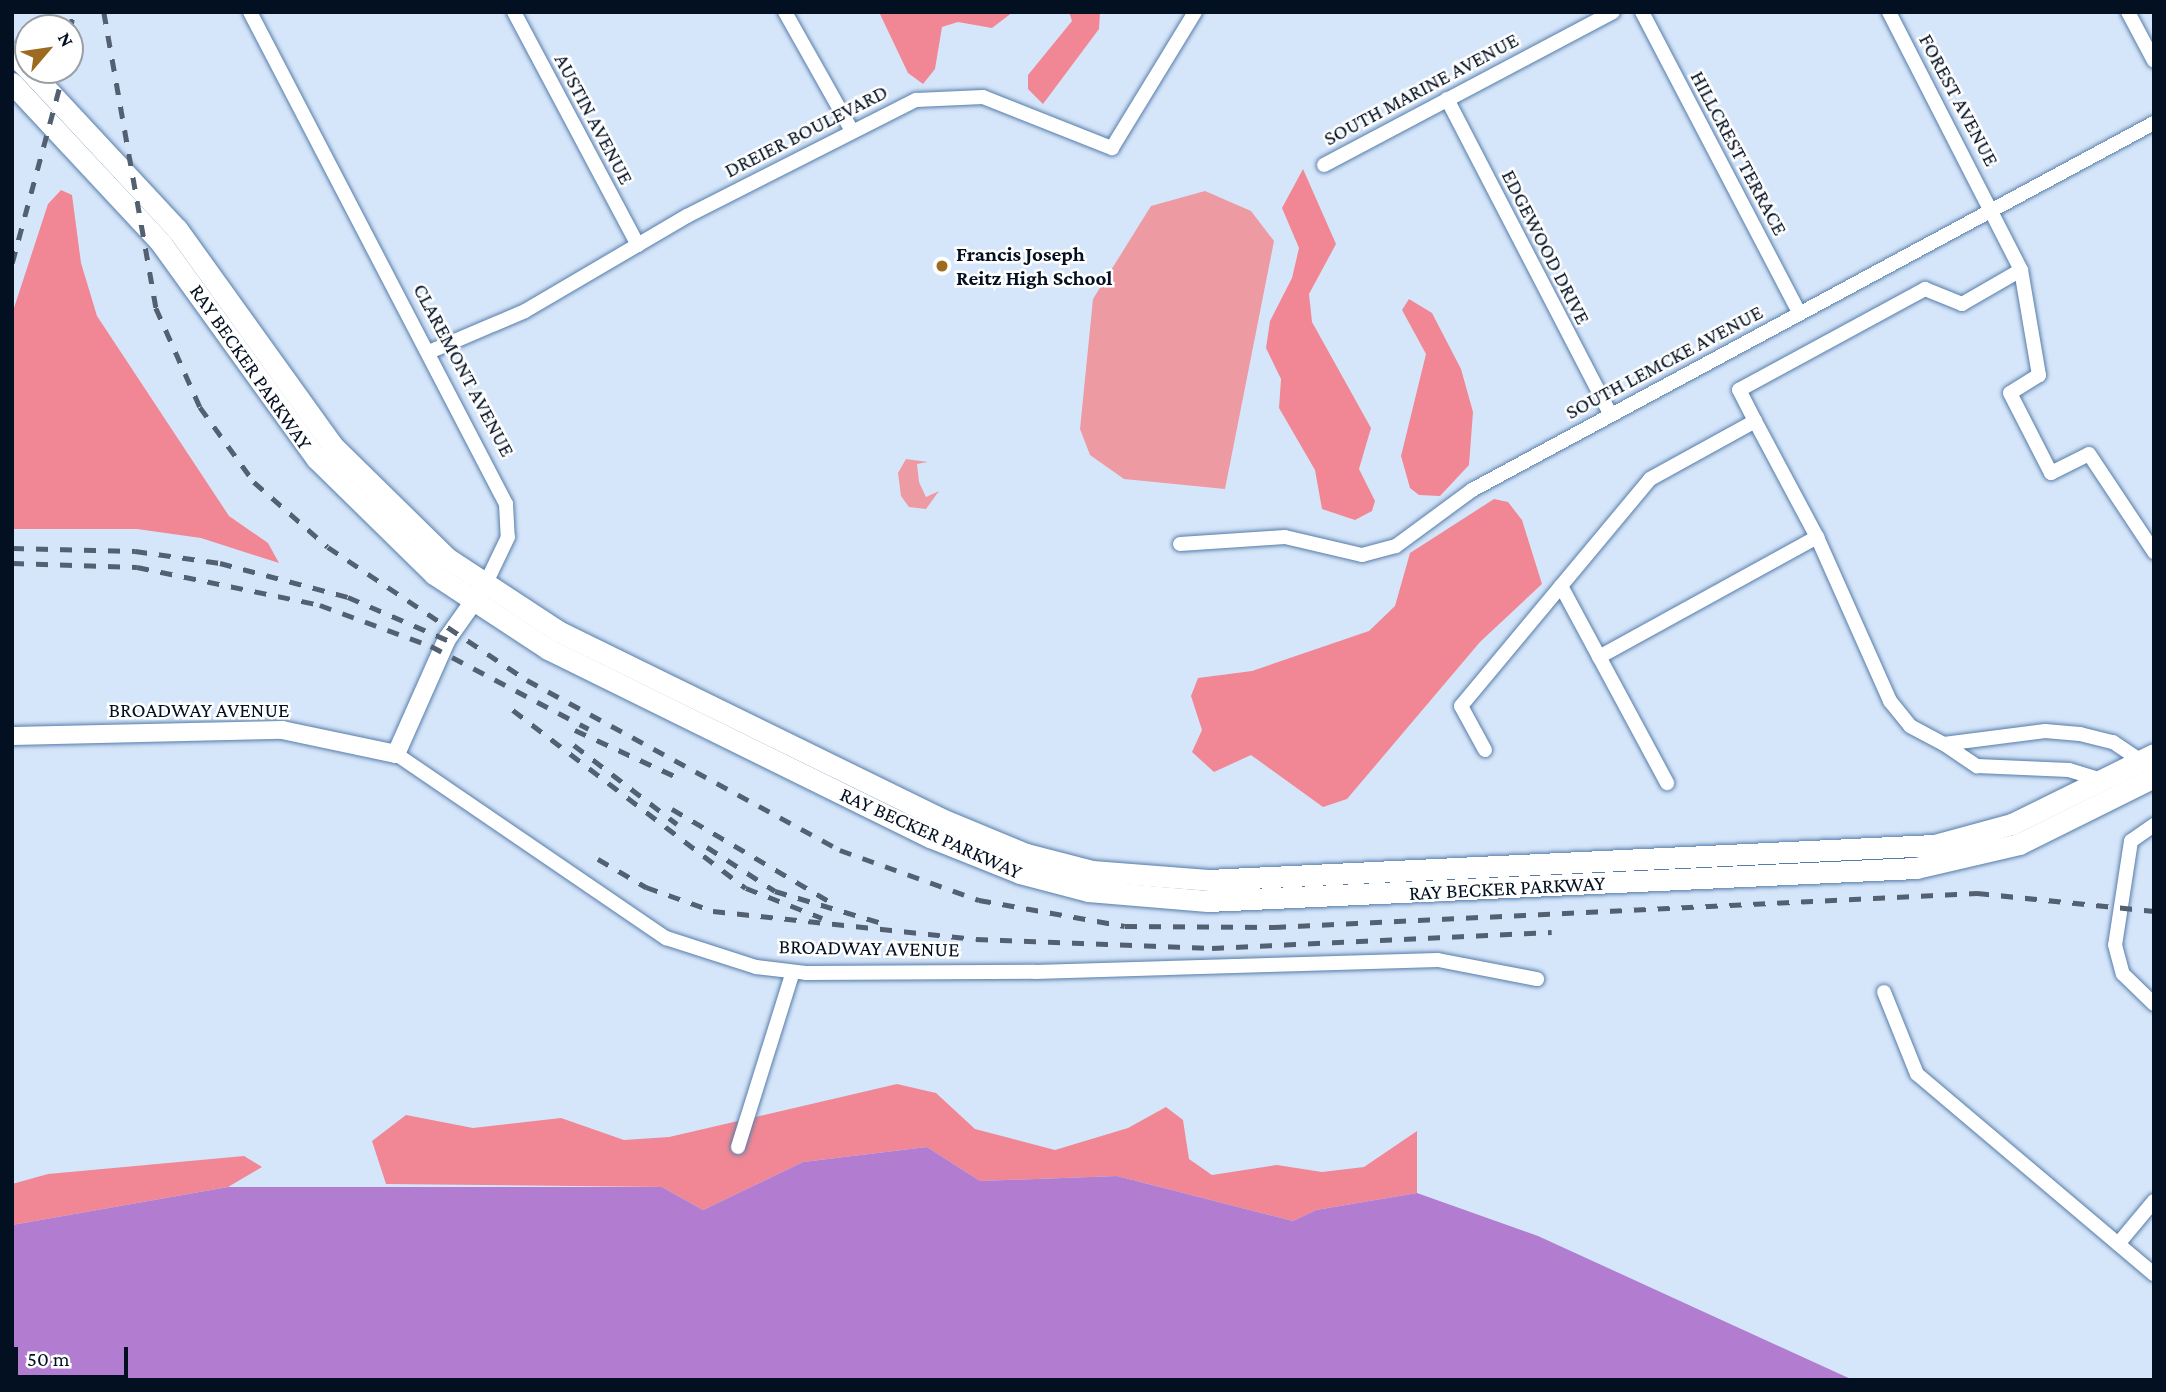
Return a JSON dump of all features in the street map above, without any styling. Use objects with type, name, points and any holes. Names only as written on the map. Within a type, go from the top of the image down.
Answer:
[{"type":"main road","name":"RAY BECKER PARKWAY","points":[[12,83],[161,243],[317,459],[404,549],[479,593],[939,818],[1063,865],[1136,877],[1208,880],[1934,845],[2012,824],[2102,780],[2149,764]]},
{"type":"main road","name":"RAY BECKER PARKWAY","points":[[41,84],[177,229],[341,454],[479,593],[548,649],[930,837],[1058,885],[1134,898],[1222,901],[1938,866],[2019,844],[2149,764]]},
{"type":"street","name":"CLAREMONT AVENUE","points":[[250,12],[506,504],[508,537],[479,593],[447,639],[396,754]]},
{"type":"street","name":"AUSTIN AVENUE","points":[[514,12],[638,245]]},
{"type":"street","points":[[785,12],[851,129]]},
{"type":"street","name":"DREIER BOULEVARD","points":[[429,352],[525,311],[638,245],[851,129],[916,100],[955,95],[1010,106],[1112,148],[1195,12]]},
{"type":"street","name":"SOUTH MARINE AVENUE","points":[[1324,165],[1613,12]]},
{"type":"street","name":"HILLCREST TERRACE","points":[[1642,12],[1799,312]]},
{"type":"street","name":"FOREST AVENUE","points":[[1889,12],[1992,207],[2021,270],[2039,375],[2010,393],[2051,473],[2089,454],[2154,552]]},
{"type":"street","points":[[2128,12],[2154,61]]},
{"type":"street","name":"EDGEWOOD DRIVE","points":[[1447,99],[1610,414]]},
{"type":"street","name":"SOUTH LEMCKE AVENUE","points":[[1180,544],[1273,537],[1340,553],[1382,551],[1472,490],[1992,207],[2154,123]]},
{"type":"street","points":[[2021,270],[1962,304],[1925,289],[1739,390],[1817,537],[1890,701],[1910,726],[1977,766],[2069,770],[2102,780]]},
{"type":"street","points":[[1485,750],[1461,706],[1650,479],[1755,421]]},
{"type":"street","points":[[1600,657],[1817,537]]},
{"type":"street","points":[[1561,586],[1667,783]]},
{"type":"street","name":"BROADWAY AVENUE","points":[[12,736],[282,730],[396,754],[666,938],[737,963],[793,972],[1438,960],[1536,979]]},
{"type":"street","points":[[1944,744],[2045,731],[2080,734],[2113,742],[2149,764]]},
{"type":"street","points":[[2154,825],[2131,841],[2115,945],[2123,974],[2154,1003]]},
{"type":"street","points":[[738,1147],[793,972]]},
{"type":"street","points":[[1884,992],[1917,1074],[2153,1272]]},
{"type":"street","points":[[2118,1244],[2154,1200]]},
{"type":"shaded area","points":[[879,12],[1013,12],[992,28],[958,22],[942,27],[935,69],[923,84],[908,73]]},
{"type":"shaded area","points":[[1069,12],[1100,12],[1099,29],[1043,104],[1028,89],[1028,75],[1072,21]]},
{"type":"shaded area","points":[[1303,169],[1336,244],[1309,294],[1312,322],[1371,428],[1359,469],[1375,501],[1372,511],[1355,520],[1322,509],[1315,470],[1279,408],[1281,379],[1266,348],[1270,321],[1292,278],[1299,248],[1282,208]]},
{"type":"shaded area","points":[[61,190],[72,195],[81,263],[97,316],[229,516],[268,543],[279,563],[201,538],[137,529],[12,529],[12,314],[48,204]]},
{"type":"shaded area","points":[[1205,191],[1251,211],[1274,241],[1225,489],[1124,479],[1090,455],[1080,429],[1093,299],[1151,206]]},
{"type":"shaded area","points":[[1409,299],[1432,313],[1461,369],[1473,412],[1469,465],[1440,496],[1419,495],[1410,488],[1401,456],[1426,354],[1402,310]]},
{"type":"shaded area","points":[[906,459],[928,462],[917,464],[919,482],[926,497],[939,491],[926,509],[909,507],[901,496],[898,473]]},
{"type":"shaded area","points":[[1494,499],[1508,502],[1522,520],[1542,584],[1480,642],[1347,799],[1323,807],[1251,755],[1214,772],[1192,752],[1202,730],[1191,696],[1198,678],[1252,671],[1369,631],[1395,606],[1410,553]]},
{"type":"shaded area","points":[[897,1084],[936,1093],[975,1129],[1055,1150],[1128,1128],[1166,1107],[1183,1120],[1189,1159],[1212,1175],[1277,1165],[1322,1172],[1364,1167],[1417,1131],[1417,1193],[1316,1210],[1293,1221],[1117,1176],[980,1181],[927,1147],[803,1162],[703,1210],[662,1187],[386,1184],[372,1141],[406,1115],[473,1128],[561,1118],[624,1140],[669,1137]]},
{"type":"shaded area","points":[[927,1147],[980,1181],[1117,1176],[1293,1221],[1316,1210],[1417,1193],[1538,1236],[1853,1380],[12,1380],[12,1225],[228,1187],[662,1187],[703,1210],[803,1162]]},
{"type":"shaded area","points":[[244,1156],[262,1167],[228,1187],[12,1225],[12,1184],[48,1174]]},
{"type":"railway","points":[[104,12],[156,308],[200,407],[254,482],[328,547],[527,680],[840,850],[979,900],[1125,926],[1274,927],[1977,893],[2154,911]]},
{"type":"railway","points":[[12,263],[60,84]]},
{"type":"railway","points":[[12,548],[135,551],[220,563],[348,597],[452,642]]},
{"type":"railway","points":[[12,563],[137,567],[320,605],[431,646],[589,729]]},
{"type":"railway","points":[[513,710],[746,888],[822,918]]},
{"type":"railway","points":[[575,730],[683,780]]},
{"type":"railway","points":[[574,745],[677,824]]},
{"type":"railway","points":[[672,809],[832,903]]},
{"type":"railway","points":[[707,847],[775,891],[882,923]]},
{"type":"railway","points":[[598,859],[646,887],[713,911],[976,939],[1212,948],[1552,932]]},
{"type":"place","name":"Francis Joseph Reitz High School","points":[[942,266]]}]
